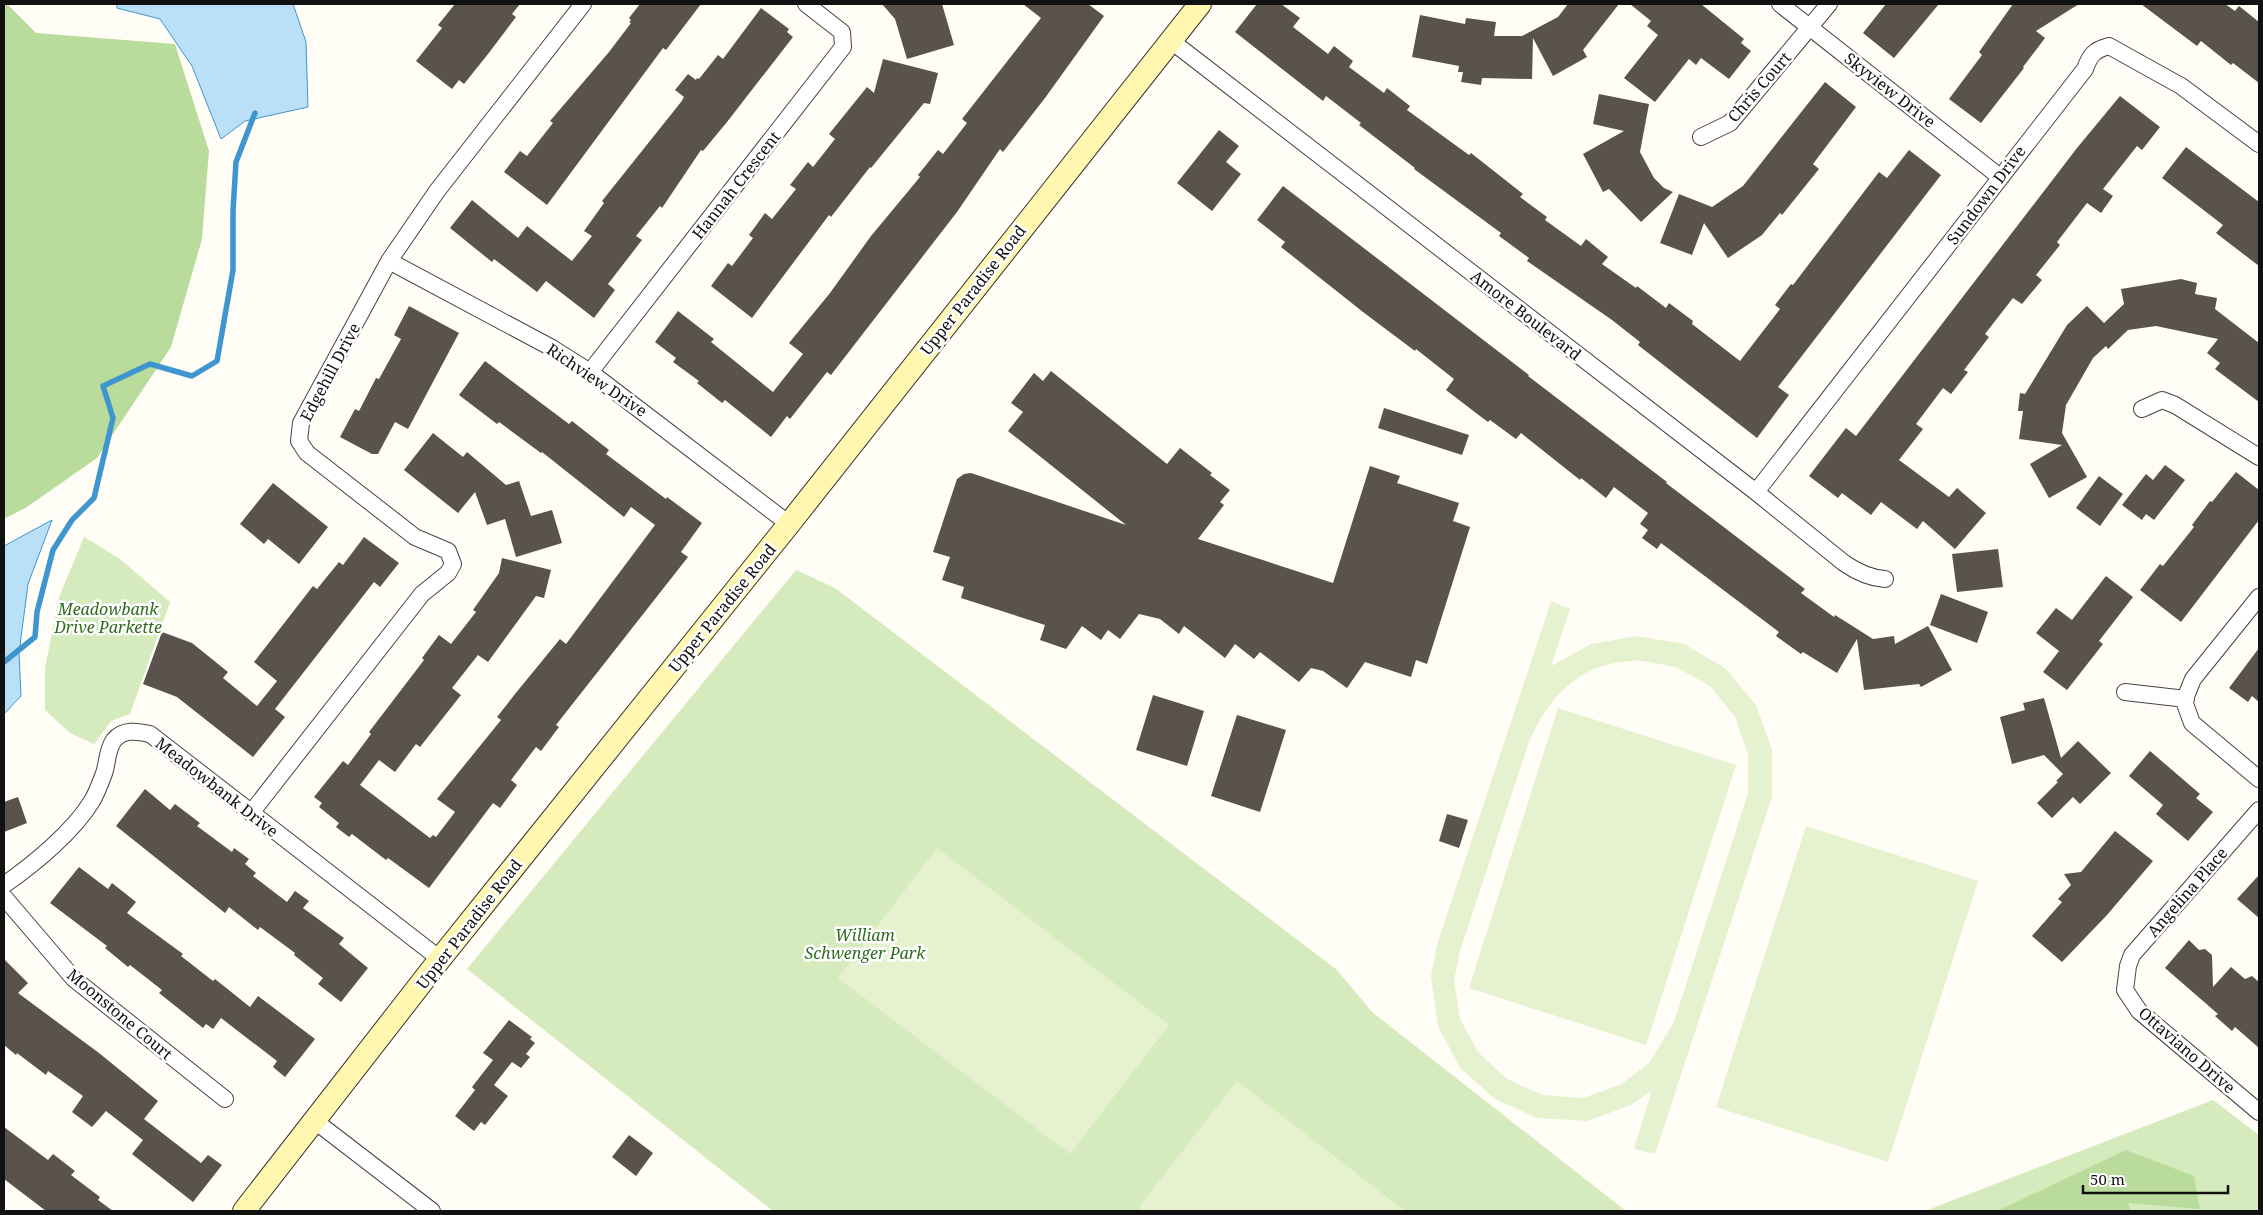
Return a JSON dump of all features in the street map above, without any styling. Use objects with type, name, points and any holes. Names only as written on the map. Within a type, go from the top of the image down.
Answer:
[{"type":"main road","name":"Upper Paradise Road","points":[[244,1211],[440,959],[789,524],[1200,4]]},
{"type":"street","name":"Edgehill Drive","points":[[251,812],[422,594],[448,574],[453,564],[448,552],[415,537],[307,453],[299,441],[301,423],[389,261],[437,191],[583,4]]},
{"type":"street","name":"Hannah Crescent","points":[[590,372],[843,47],[842,32],[806,4]]},
{"type":"street","name":"Skyview Drive","points":[[1780,4],[2000,177]]},
{"type":"street","name":"Chris Court","points":[[1701,137],[1730,123],[1829,4]]},
{"type":"street","name":"Amore Boulevard","points":[[1170,40],[1756,492],[1854,570],[1876,578],[1885,579]]},
{"type":"street","name":"Sundown Drive","points":[[1756,492],[2085,69],[2090,55],[2098,49],[2108,46],[2181,86],[2259,144]]},
{"type":"street","name":"Richview Drive","points":[[389,261],[552,348],[590,372],[789,524]]},
{"type":"street","points":[[2142,409],[2162,400],[2175,405],[2259,457]]},
{"type":"street","points":[[2259,597],[2193,680],[2186,698],[2185,708],[2192,723],[2259,779]]},
{"type":"street","points":[[2125,692],[2186,698]]},
{"type":"street","name":"Meadowbank Drive","points":[[4,884],[26,870],[77,820],[92,801],[104,775],[107,755],[114,740],[124,733],[135,731],[150,734],[440,959]]},
{"type":"street","name":"Angelina Place","points":[[2125,981],[2132,955],[2259,810]]},
{"type":"street","name":"Moonstone Court","points":[[4,897],[74,979],[225,1099]]},
{"type":"street","name":"Ottaviano Drive","points":[[2125,981],[2125,990],[2139,1011],[2259,1112]]},
{"type":"street","points":[[315,1121],[432,1211]]},
{"type":"green space","points":[[4,4],[7,4],[36,33],[175,44],[209,151],[202,239],[171,347],[97,458],[27,507],[4,519]]},
{"type":"green space","name":"Meadowbank Drive Parkette","points":[[84,537],[120,559],[170,602],[130,714],[111,721],[94,744],[70,733],[45,710],[45,668],[59,597]]},
{"type":"green space","name":"William Schwenger Park","points":[[796,570],[835,588],[1337,970],[1372,1012],[1626,1211],[773,1211],[467,969]]},
{"type":"green space","points":[[1551,601],[1570,609],[1551,666],[1591,644],[1637,636],[1684,644],[1725,668],[1756,705],[1772,750],[1772,797],[1655,1154],[1634,1149],[1652,1090],[1631,1105],[1587,1121],[1537,1118],[1495,1099],[1460,1068],[1438,1026],[1431,976],[1437,945]],"holes":[[[1637,660],[1676,667],[1710,686],[1735,717],[1748,754],[1748,793],[1674,1022],[1649,1063],[1620,1085],[1583,1098],[1543,1095],[1507,1079],[1479,1053],[1460,1019],[1454,980],[1460,951],[1529,742],[1548,707],[1575,680],[1599,667]]]},
{"type":"green space","points":[[1558,708],[1736,765],[1646,1045],[1469,988]]},
{"type":"green space","points":[[1806,826],[1978,881],[1888,1162],[1716,1107]]},
{"type":"green space","points":[[937,848],[1169,1025],[1070,1154],[838,978]]},
{"type":"green space","points":[[1237,1081],[1405,1211],[1145,1211],[1139,1207]]},
{"type":"green space","points":[[2213,1100],[2259,1135],[2259,1211],[1925,1211]]},
{"type":"green space","points":[[2126,1150],[2194,1176],[2200,1209],[2128,1203],[2131,1211],[1997,1211]]},
{"type":"water","points":[[117,4],[293,4],[306,42],[308,107],[245,121],[221,139],[192,66],[160,19],[117,8]]},
{"type":"water","points":[[52,520],[28,584],[19,653],[21,696],[4,714],[4,546]]},
{"type":"building","points":[[455,4],[520,4],[512,14],[516,17],[464,84],[459,80],[452,89],[416,61],[442,28],[438,25]]},
{"type":"building","points":[[640,4],[701,4],[666,50],[663,48],[547,205],[504,172],[520,151],[527,156],[553,123],[550,121],[609,52],[631,23],[629,18]]},
{"type":"building","points":[[882,4],[942,4],[954,45],[907,59],[895,19]]},
{"type":"building","points":[[1023,4],[1088,4],[1104,16],[1045,98],[1003,152],[1000,149],[957,212],[831,375],[827,372],[790,419],[787,416],[771,437],[725,400],[722,403],[697,383],[699,381],[673,362],[676,358],[655,342],[678,311],[714,339],[711,342],[773,392],[803,354],[789,343],[830,293],[871,236],[920,177],[918,175],[938,150],[943,154],[967,123],[962,119],[1041,18]]},
{"type":"building","points":[[1257,4],[1281,4],[1300,18],[1293,27],[1328,54],[1334,46],[1353,61],[1349,67],[1384,93],[1387,88],[1410,106],[1407,110],[1469,155],[1471,153],[1523,194],[1520,197],[1547,217],[1545,220],[1581,246],[1586,239],[1608,257],[1602,264],[1636,288],[1637,286],[1666,308],[1669,303],[1693,321],[1692,324],[1740,361],[1780,309],[1775,305],[1791,284],[1793,285],[1879,172],[1887,178],[1909,150],[1941,175],[1778,387],[1789,395],[1757,438],[1638,345],[1640,342],[1612,320],[1527,261],[1529,258],[1499,236],[1501,233],[1414,169],[1359,125],[1361,123],[1326,96],[1323,101],[1235,32]]},
{"type":"building","points":[[1568,4],[1619,4],[1583,50],[1587,57],[1553,76],[1533,38],[1532,79],[1482,78],[1481,85],[1461,82],[1463,72],[1458,72],[1459,66],[1412,57],[1420,15],[1465,24],[1466,18],[1496,22],[1494,36],[1522,36],[1558,17]]},
{"type":"building","points":[[1630,4],[1701,4],[1744,39],[1741,43],[1751,51],[1729,79],[1701,58],[1696,65],[1689,59],[1655,102],[1624,78],[1658,35],[1647,26],[1651,21]]},
{"type":"building","points":[[1886,4],[1939,4],[1894,58],[1863,33]]},
{"type":"building","points":[[2013,4],[2079,4],[2036,31],[2045,38],[1981,123],[1949,99],[1982,55],[1979,52]]},
{"type":"building","points":[[2141,4],[2225,4],[2235,11],[2239,6],[2259,22],[2259,83],[2233,63],[2231,65],[2201,41],[2197,46]]},
{"type":"building","points":[[761,8],[789,29],[787,32],[793,37],[727,122],[703,151],[701,150],[662,208],[660,206],[636,236],[642,240],[608,284],[615,290],[594,318],[546,281],[537,292],[494,259],[492,262],[450,228],[472,200],[518,238],[527,226],[572,261],[592,236],[584,231],[604,203],[602,201],[681,102],[684,97],[675,90],[688,74],[696,80],[697,78],[699,79],[718,55],[723,59]]},
{"type":"building","points":[[883,59],[938,73],[930,104],[924,103],[831,217],[829,215],[752,318],[711,286],[728,263],[732,266],[753,238],[749,235],[765,213],[772,219],[796,189],[790,185],[808,162],[813,167],[835,139],[829,134],[867,87],[874,93]]},
{"type":"building","points":[[1825,82],[1856,107],[1813,164],[1819,169],[1782,215],[1780,213],[1762,235],[1728,258],[1704,223],[1692,255],[1660,243],[1679,194],[1712,207],[1743,186]]},
{"type":"building","points":[[1599,94],[1649,104],[1640,152],[1654,178],[1664,188],[1673,192],[1641,222],[1609,189],[1603,192],[1583,154],[1624,131],[1593,124]]},
{"type":"building","points":[[2120,96],[2160,127],[2142,150],[2137,146],[2103,189],[2113,196],[2101,213],[2087,203],[2057,242],[2060,245],[2036,275],[2042,280],[2022,304],[2013,298],[1985,334],[1989,337],[1964,370],[1968,372],[1951,394],[1943,388],[1916,424],[1923,429],[1899,460],[1949,497],[1957,488],[1986,513],[1955,549],[1923,521],[1917,529],[1881,502],[1871,515],[1842,493],[1838,498],[1809,476],[1846,428],[1856,436],[2077,148]]},
{"type":"building","points":[[1219,130],[1239,146],[1226,162],[1241,174],[1212,211],[1177,183]]},
{"type":"building","points":[[2186,147],[2259,202],[2259,266],[2216,233],[2223,225],[2162,178]]},
{"type":"building","points":[[1283,186],[1805,589],[1801,593],[1834,617],[1835,615],[1873,639],[1894,636],[1895,644],[1928,626],[1952,670],[1921,687],[1919,684],[1864,690],[1857,639],[1837,673],[1803,652],[1801,654],[1776,636],[1779,632],[1661,543],[1657,549],[1642,538],[1648,530],[1640,524],[1648,513],[1614,487],[1606,498],[1521,433],[1516,439],[1490,420],[1488,422],[1446,390],[1454,379],[1416,349],[1415,351],[1363,312],[1281,247],[1285,242],[1257,220]]},
{"type":"building","points":[[2181,279],[2197,283],[2195,294],[2217,298],[2215,309],[2259,343],[2259,402],[2215,369],[2220,363],[2207,353],[2218,339],[2156,326],[2128,330],[2108,349],[2106,346],[2093,358],[2066,405],[2062,433],[2087,477],[2049,498],[2030,464],[2062,445],[2019,439],[2023,411],[2018,411],[2020,393],[2025,394],[2067,325],[2087,306],[2104,323],[2124,304],[2121,289]]},
{"type":"building","points":[[409,306],[459,333],[408,429],[395,422],[378,454],[372,454],[340,437],[355,409],[359,411],[376,378],[379,379],[401,339],[394,335]]},
{"type":"building","points":[[485,361],[569,424],[572,421],[609,450],[606,454],[666,499],[667,497],[702,523],[681,552],[688,557],[556,725],[559,727],[541,751],[536,747],[511,780],[517,785],[500,808],[493,803],[429,888],[388,858],[386,860],[352,834],[349,837],[336,827],[339,823],[319,807],[322,803],[314,797],[343,761],[348,765],[371,734],[369,732],[424,660],[422,658],[439,635],[451,644],[476,612],[473,610],[499,573],[502,558],[551,570],[544,598],[536,596],[488,662],[478,655],[452,688],[461,695],[420,747],[416,744],[395,772],[379,760],[360,785],[430,838],[433,835],[436,837],[455,812],[437,799],[501,720],[497,717],[560,639],[566,644],[655,525],[631,507],[624,517],[542,452],[499,422],[497,424],[459,395]]},
{"type":"building","points":[[1051,371],[1167,464],[1180,448],[1230,490],[1220,502],[1224,505],[1198,539],[1333,583],[1370,466],[1400,476],[1397,483],[1459,503],[1453,521],[1470,527],[1427,664],[1416,660],[1411,677],[1365,662],[1347,688],[1323,671],[1311,668],[1299,682],[1260,652],[1254,659],[1235,644],[1225,658],[1184,626],[1179,634],[1160,619],[1139,614],[1120,639],[1108,630],[1101,640],[1082,626],[1066,649],[1040,640],[1045,625],[961,598],[964,587],[942,580],[950,557],[933,552],[957,479],[964,474],[971,473],[1126,525],[1008,431],[1023,412],[1011,403],[1034,373],[1043,381]]},
{"type":"building","points":[[1384,408],[1469,435],[1462,455],[1378,428]]},
{"type":"building","points":[[433,433],[463,457],[467,452],[506,485],[519,481],[531,516],[552,510],[562,543],[516,557],[505,519],[487,525],[475,492],[458,513],[404,470]]},
{"type":"building","points":[[2165,465],[2185,480],[2154,520],[2146,514],[2142,520],[2122,505],[2146,474],[2153,480]]},
{"type":"building","points":[[2236,472],[2259,490],[2259,520],[2181,622],[2140,590],[2160,564],[2163,566],[2194,527],[2192,525],[2210,501],[2212,502]]},
{"type":"building","points":[[2099,476],[2123,494],[2100,526],[2076,508]]},
{"type":"building","points":[[273,483],[328,527],[299,564],[268,539],[264,544],[240,524]]},
{"type":"building","points":[[364,537],[399,563],[380,587],[374,582],[275,709],[285,717],[253,757],[177,697],[143,684],[162,632],[192,643],[228,672],[223,678],[257,706],[277,681],[254,662],[313,586],[317,589],[339,562],[343,565]]},
{"type":"building","points":[[1998,549],[2003,587],[1957,592],[1952,554]]},
{"type":"building","points":[[2106,576],[2133,597],[2099,641],[2103,644],[2067,690],[2043,672],[2059,651],[2036,633],[2056,608],[2072,620]]},
{"type":"building","points":[[1941,594],[1988,612],[1977,643],[1930,625]]},
{"type":"building","points":[[2259,648],[2259,702],[2252,696],[2248,702],[2229,688]]},
{"type":"building","points":[[1153,695],[1204,711],[1187,766],[1136,750]]},
{"type":"building","points":[[2044,698],[2061,758],[2078,741],[2111,773],[2080,804],[2073,797],[2052,818],[2037,803],[2058,782],[2056,781],[2063,774],[2044,755],[2012,764],[2000,717],[2025,710],[2023,703]]},
{"type":"building","points":[[1237,715],[1286,730],[1260,812],[1211,796]]},
{"type":"building","points":[[2150,751],[2200,794],[2196,798],[2213,812],[2188,841],[2156,814],[2163,805],[2129,776]]},
{"type":"building","points":[[145,789],[170,810],[175,804],[200,823],[197,826],[232,852],[234,848],[249,859],[245,864],[256,873],[253,876],[287,902],[295,891],[309,901],[303,908],[344,938],[339,944],[368,968],[341,1002],[318,984],[323,978],[294,955],[295,953],[260,927],[258,930],[229,907],[225,913],[116,826]]},
{"type":"building","points":[[18,797],[27,823],[4,832],[4,802]]},
{"type":"building","points":[[1447,814],[1468,820],[1459,848],[1439,841]]},
{"type":"building","points":[[2115,831],[2153,861],[2107,915],[2062,962],[2032,936],[2062,902],[2058,899],[2071,885],[2064,874],[2081,872]]},
{"type":"building","points":[[79,867],[108,889],[112,883],[136,902],[127,913],[183,954],[181,956],[213,981],[215,979],[250,1007],[258,996],[315,1039],[285,1077],[273,1067],[277,1061],[221,1018],[213,1029],[206,1024],[203,1028],[159,993],[162,990],[130,965],[128,967],[105,948],[107,946],[50,903]]},
{"type":"building","points":[[2259,875],[2259,918],[2237,899]]},
{"type":"building","points":[[2189,940],[2199,950],[2205,949],[2212,955],[2213,987],[2231,967],[2245,979],[2252,976],[2259,982],[2259,1048],[2235,1027],[2232,1031],[2215,1016],[2218,1014],[2165,968]]},
{"type":"building","points":[[4,959],[28,983],[18,993],[99,1053],[158,1101],[144,1119],[201,1163],[208,1155],[222,1165],[193,1202],[132,1154],[143,1140],[106,1111],[92,1127],[72,1112],[83,1096],[48,1071],[46,1075],[4,1045]]},
{"type":"building","points":[[509,1020],[532,1037],[530,1039],[535,1043],[526,1054],[530,1057],[521,1068],[512,1062],[494,1085],[508,1096],[485,1125],[481,1122],[474,1131],[455,1116],[475,1090],[472,1087],[493,1060],[483,1053]]},
{"type":"building","points":[[4,1127],[48,1160],[53,1154],[75,1171],[71,1175],[100,1197],[98,1200],[113,1211],[46,1211],[4,1179]]},
{"type":"building","points":[[629,1135],[653,1153],[636,1176],[612,1157]]},
{"type":"waterway","points":[[4,662],[35,637],[37,612],[53,550],[72,520],[94,498],[113,418],[103,386],[150,364],[192,376],[217,361],[233,270],[233,211],[236,162],[255,113]]}]
